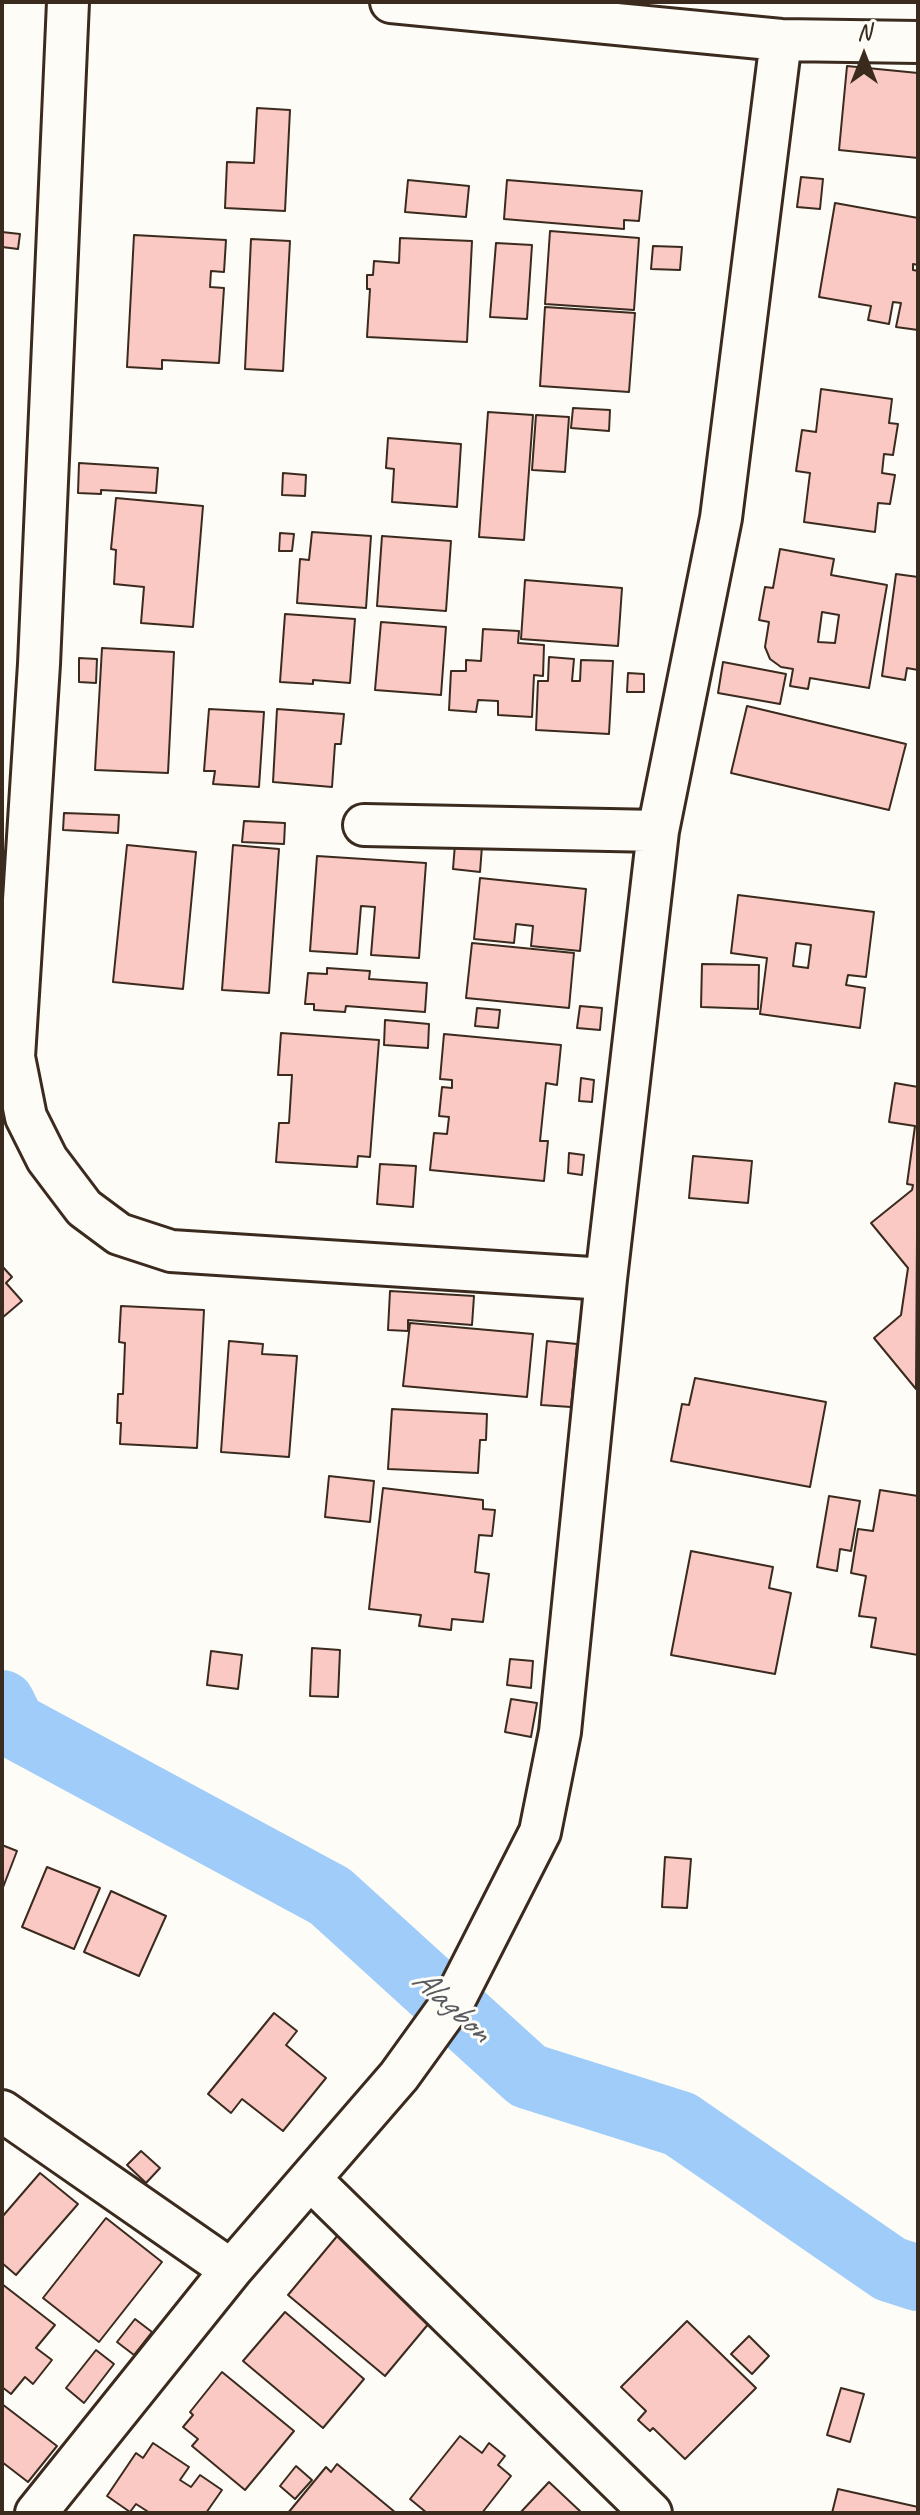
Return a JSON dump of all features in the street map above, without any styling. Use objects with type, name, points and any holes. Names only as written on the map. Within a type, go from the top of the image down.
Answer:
[{"type":"street","points":[[68,2],[39,664],[14,1057],[26,1117],[47,1159],[84,1208],[119,1234],[171,1251],[606,1279]]},
{"type":"street","points":[[391,2],[781,40],[918,42]]},
{"type":"street","points":[[38,2512],[231,2270],[399,2076],[456,1997],[540,1832],[560,1732],[606,1279],[658,831],[721,518],[781,40]]},
{"type":"street","points":[[364,825],[658,831]]},
{"type":"street","points":[[2,2111],[231,2270]]},
{"type":"street","points":[[310,2179],[651,2513]]},
{"type":"building","points":[[847,66],[918,73],[918,158],[839,150]]},
{"type":"building","points":[[257,108],[290,110],[285,211],[225,208],[227,162],[254,163]]},
{"type":"building","points":[[801,177],[823,179],[820,209],[797,207]]},
{"type":"building","points":[[408,180],[469,186],[466,217],[405,212]]},
{"type":"building","points":[[507,180],[642,191],[639,221],[624,220],[624,229],[504,219]]},
{"type":"building","points":[[835,203],[918,218],[918,265],[913,264],[913,270],[918,271],[918,330],[896,327],[901,303],[893,302],[889,324],[868,320],[871,306],[819,297]]},
{"type":"building","points":[[550,231],[639,238],[634,310],[545,304]]},
{"type":"building","points":[[2,232],[20,234],[18,249],[2,247]]},
{"type":"building","points":[[134,235],[226,240],[224,272],[211,271],[210,287],[224,288],[219,363],[162,360],[162,369],[127,367]]},
{"type":"building","points":[[400,238],[472,241],[467,342],[367,337],[370,289],[367,289],[367,275],[373,275],[374,261],[399,263]]},
{"type":"building","points":[[251,239],[290,241],[283,371],[245,369]]},
{"type":"building","points":[[496,243],[532,245],[527,319],[490,317]]},
{"type":"building","points":[[653,246],[682,247],[680,270],[651,269]]},
{"type":"building","points":[[545,307],[635,313],[629,392],[540,386]]},
{"type":"building","points":[[821,389],[892,399],[889,423],[898,424],[893,455],[884,454],[882,473],[895,475],[890,504],[878,503],[875,532],[804,522],[810,473],[796,471],[802,430],[816,432]]},
{"type":"building","points":[[573,408],[610,410],[609,431],[571,428]]},
{"type":"building","points":[[488,412],[533,415],[524,540],[479,537]]},
{"type":"building","points":[[536,415],[569,417],[565,472],[532,470]]},
{"type":"building","points":[[388,438],[461,444],[457,507],[392,502],[394,469],[386,468]]},
{"type":"building","points":[[79,463],[158,468],[156,493],[101,490],[101,494],[78,493]]},
{"type":"building","points":[[283,473],[306,475],[305,496],[282,495]]},
{"type":"building","points":[[116,498],[203,506],[193,627],[141,623],[144,587],[114,584],[116,550],[111,549]]},
{"type":"building","points":[[312,532],[371,536],[366,608],[297,603],[300,559],[309,560]]},
{"type":"building","points":[[280,533],[294,534],[292,551],[279,551]]},
{"type":"building","points":[[382,536],[451,541],[446,611],[377,606]]},
{"type":"building","points":[[780,549],[834,559],[831,575],[887,585],[869,688],[810,678],[808,689],[790,686],[793,669],[781,667],[770,659],[765,647],[769,622],[759,620],[765,587],[773,588]],"holes":[[[822,612],[839,615],[835,643],[818,642]]]},
{"type":"building","points":[[896,574],[918,577],[918,670],[907,668],[905,680],[882,676]]},
{"type":"building","points":[[525,580],[622,588],[618,646],[521,639]]},
{"type":"building","points":[[285,614],[355,619],[350,683],[313,680],[313,684],[280,682]]},
{"type":"building","points":[[381,622],[446,627],[441,695],[375,690]]},
{"type":"building","points":[[483,629],[519,631],[518,643],[544,645],[543,676],[534,675],[532,717],[498,715],[498,701],[478,700],[476,712],[449,710],[451,671],[466,671],[466,660],[481,661]]},
{"type":"building","points":[[102,648],[174,652],[168,773],[95,770]]},
{"type":"building","points":[[549,657],[574,659],[572,681],[580,681],[581,660],[613,661],[609,734],[536,730],[538,681],[548,681]]},
{"type":"building","points":[[79,658],[97,659],[96,683],[79,682]]},
{"type":"building","points":[[723,662],[786,674],[780,704],[718,693]]},
{"type":"building","points":[[628,673],[644,674],[644,692],[627,692]]},
{"type":"building","points":[[747,706],[906,744],[889,810],[731,773]]},
{"type":"building","points":[[209,709],[264,712],[259,787],[213,784],[215,771],[204,771]]},
{"type":"building","points":[[277,709],[344,714],[341,744],[335,744],[332,787],[273,782]]},
{"type":"building","points":[[64,813],[119,815],[118,833],[63,830]]},
{"type":"building","points":[[244,821],[285,823],[284,844],[242,842]]},
{"type":"building","points":[[455,844],[482,846],[480,872],[453,869]]},
{"type":"building","points":[[127,845],[196,852],[183,989],[113,982]]},
{"type":"building","points":[[233,845],[279,849],[269,993],[222,990]]},
{"type":"building","points":[[317,856],[426,863],[419,958],[371,955],[375,907],[361,906],[357,954],[310,951]]},
{"type":"building","points":[[480,878],[586,889],[580,951],[531,946],[533,926],[516,924],[514,943],[474,939]]},
{"type":"building","points":[[738,895],[874,912],[866,977],[848,975],[846,985],[865,988],[860,1028],[760,1014],[767,958],[731,953]],"holes":[[[796,943],[811,945],[808,968],[793,966]]]},
{"type":"building","points":[[472,943],[574,953],[569,1008],[466,998]]},
{"type":"building","points":[[702,964],[759,965],[758,1009],[701,1007]]},
{"type":"building","points":[[327,968],[370,971],[369,979],[427,983],[425,1012],[346,1006],[345,1012],[314,1010],[314,1004],[305,1004],[308,973],[327,974]]},
{"type":"building","points":[[580,1006],[602,1008],[600,1030],[577,1028]]},
{"type":"building","points":[[477,1008],[500,1010],[498,1028],[475,1026]]},
{"type":"building","points":[[385,1020],[429,1024],[428,1048],[384,1045]]},
{"type":"building","points":[[281,1033],[379,1040],[370,1157],[358,1156],[357,1167],[276,1162],[279,1123],[289,1123],[292,1075],[278,1075]]},
{"type":"building","points":[[444,1034],[561,1045],[557,1085],[546,1083],[540,1141],[548,1141],[544,1181],[430,1170],[434,1133],[447,1134],[449,1117],[439,1116],[442,1087],[452,1088],[452,1080],[440,1079]]},
{"type":"building","points":[[581,1078],[594,1080],[592,1102],[579,1101]]},
{"type":"building","points":[[895,1083],[918,1087],[916,1389],[874,1338],[901,1315],[908,1268],[871,1223],[912,1190],[913,1185],[907,1184],[915,1126],[889,1122]]},
{"type":"building","points":[[569,1153],[584,1155],[582,1175],[568,1173]]},
{"type":"building","points":[[693,1156],[752,1161],[748,1203],[689,1198]]},
{"type":"building","points":[[380,1164],[416,1166],[413,1207],[377,1204]]},
{"type":"building","points":[[2,1266],[12,1277],[6,1283],[22,1301],[2,1318]]},
{"type":"building","points":[[390,1291],[474,1296],[472,1325],[408,1320],[408,1331],[388,1330]]},
{"type":"building","points":[[121,1306],[204,1310],[197,1448],[120,1444],[118,1394],[123,1394],[125,1343],[119,1342]]},
{"type":"building","points":[[410,1323],[533,1334],[527,1397],[403,1386]]},
{"type":"building","points":[[229,1341],[263,1344],[262,1354],[297,1356],[289,1457],[221,1452]]},
{"type":"building","points":[[547,1341],[577,1344],[571,1407],[541,1405]]},
{"type":"building","points":[[695,1378],[826,1402],[810,1487],[671,1461],[682,1404],[689,1405]]},
{"type":"building","points":[[392,1409],[487,1414],[486,1440],[480,1440],[478,1473],[388,1469]]},
{"type":"building","points":[[329,1476],[374,1481],[370,1522],[325,1517]]},
{"type":"building","points":[[383,1488],[483,1500],[483,1509],[495,1510],[492,1536],[479,1535],[475,1572],[489,1574],[483,1622],[452,1619],[451,1630],[419,1626],[421,1615],[369,1609]]},
{"type":"building","points":[[880,1490],[918,1496],[918,1655],[871,1647],[876,1618],[859,1616],[866,1576],[851,1573],[858,1529],[873,1531]]},
{"type":"building","points":[[829,1496],[860,1501],[851,1551],[840,1549],[837,1571],[817,1567]]},
{"type":"building","points":[[691,1551],[773,1567],[769,1588],[791,1593],[775,1674],[671,1655]]},
{"type":"building","points":[[312,1648],[340,1650],[338,1697],[310,1696]]},
{"type":"building","points":[[211,1651],[242,1655],[238,1689],[207,1685]]},
{"type":"building","points":[[510,1659],[533,1661],[531,1688],[507,1685]]},
{"type":"building","points":[[511,1699],[537,1703],[531,1737],[505,1732]]},
{"type":"building","points":[[2,1845],[17,1851],[2,1890]]},
{"type":"building","points":[[665,1857],[691,1859],[687,1908],[662,1907]]},
{"type":"building","points":[[47,1867],[100,1888],[74,1949],[22,1927]]},
{"type":"building","points":[[111,1891],[166,1916],[139,1976],[84,1952]]},
{"type":"building","points":[[274,2013],[297,2031],[286,2045],[326,2078],[283,2131],[242,2099],[231,2113],[208,2094]]},
{"type":"building","points":[[141,2151],[160,2168],[146,2183],[127,2165]]},
{"type":"building","points":[[40,2173],[78,2204],[16,2275],[2,2263],[2,2217]]},
{"type":"building","points":[[106,2218],[162,2262],[99,2342],[43,2298]]},
{"type":"building","points":[[338,2235],[435,2316],[385,2376],[288,2295]]},
{"type":"building","points":[[2,2284],[55,2325],[36,2348],[52,2360],[33,2384],[25,2377],[11,2394],[2,2387]]},
{"type":"building","points":[[285,2312],[364,2379],[323,2428],[243,2361]]},
{"type":"building","points":[[135,2319],[152,2332],[134,2355],[117,2342]]},
{"type":"building","points":[[687,2321],[756,2388],[685,2459],[653,2428],[650,2431],[638,2420],[646,2411],[621,2387]]},
{"type":"building","points":[[749,2336],[769,2356],[752,2374],[731,2354]]},
{"type":"building","points":[[96,2350],[114,2364],[84,2403],[66,2388]]},
{"type":"building","points":[[222,2372],[294,2431],[245,2490],[192,2446],[198,2439],[183,2427],[193,2415],[190,2412]]},
{"type":"building","points":[[841,2388],[864,2394],[850,2442],[827,2435]]},
{"type":"building","points":[[2,2404],[57,2446],[28,2482],[2,2462]]},
{"type":"building","points":[[460,2436],[482,2453],[489,2443],[505,2456],[498,2465],[511,2476],[482,2513],[427,2513],[410,2499]]},
{"type":"building","points":[[153,2443],[189,2467],[180,2480],[191,2487],[200,2475],[222,2490],[206,2513],[150,2513],[136,2504],[130,2512],[107,2496],[136,2453],[143,2458]]},
{"type":"building","points":[[337,2464],[396,2513],[288,2513],[326,2467],[331,2472]]},
{"type":"building","points":[[296,2466],[312,2480],[295,2499],[280,2486]]},
{"type":"building","points":[[549,2482],[582,2513],[520,2513]]},
{"type":"building","points":[[838,2489],[918,2507],[918,2513],[832,2513]]},
{"type":"waterway","name":"Alagbon","points":[[2,1703],[13,1725],[330,1896],[528,2076],[680,2124],[890,2269],[918,2278]]}]
